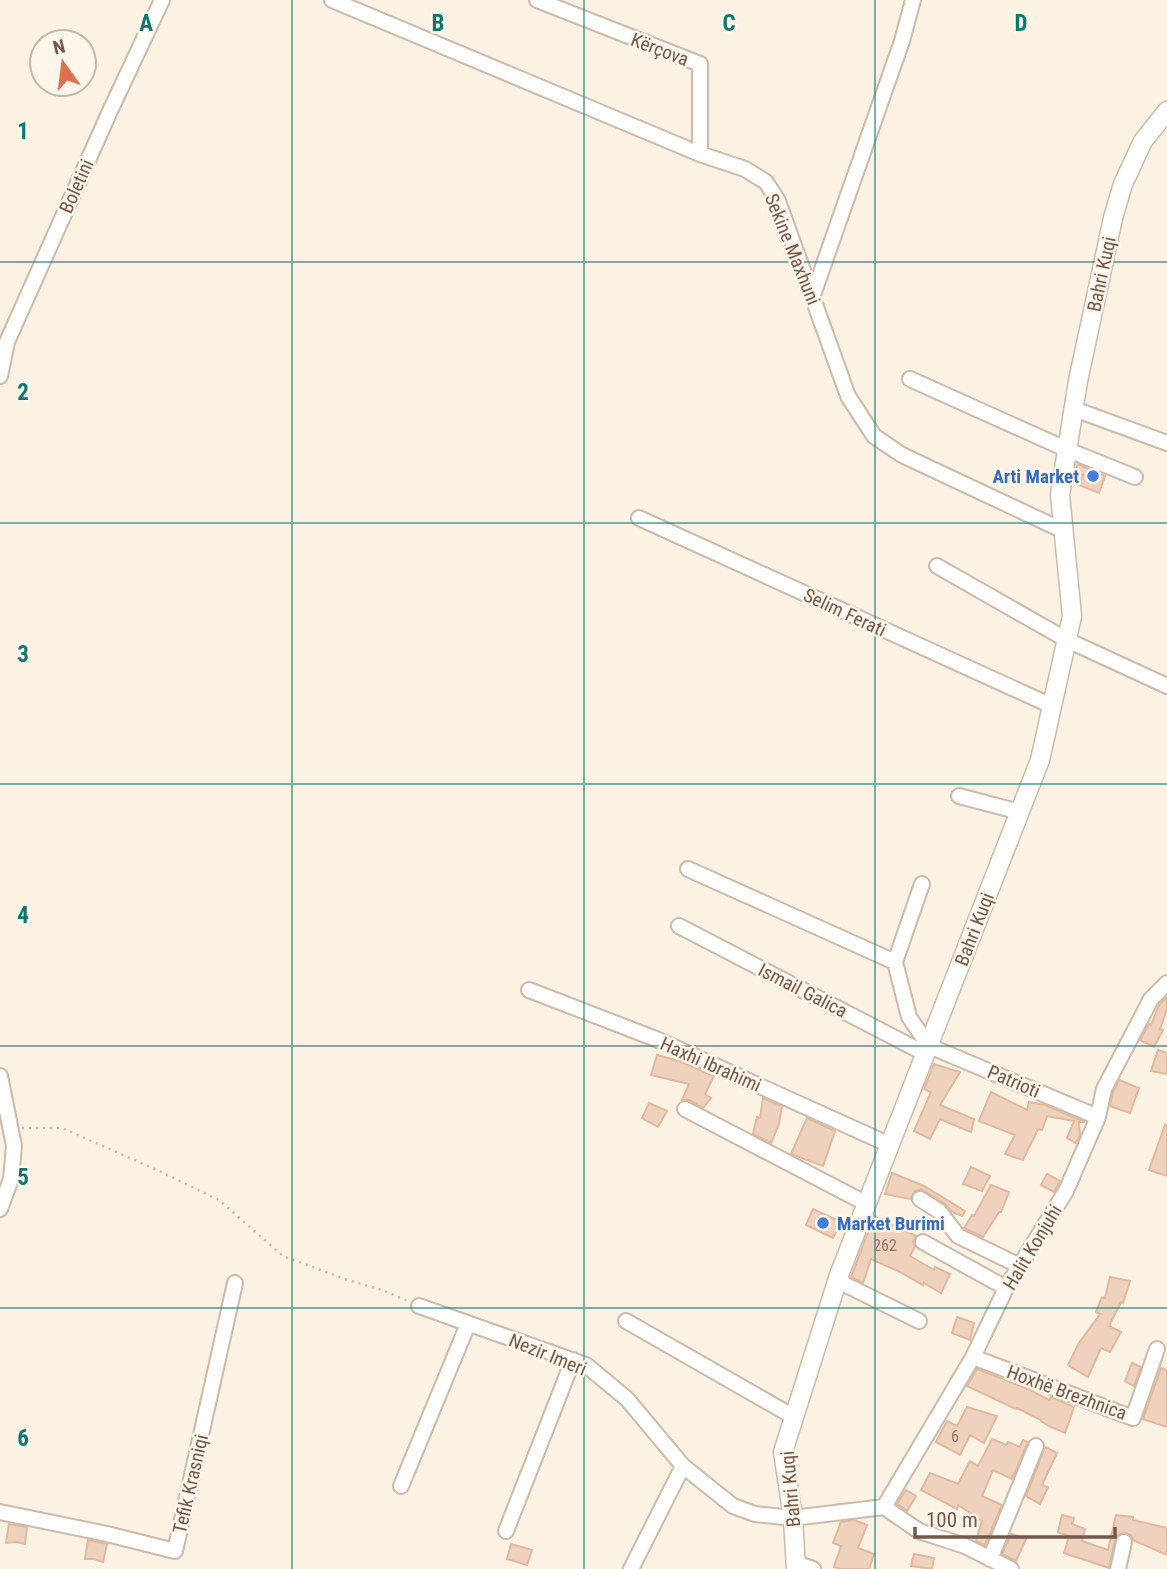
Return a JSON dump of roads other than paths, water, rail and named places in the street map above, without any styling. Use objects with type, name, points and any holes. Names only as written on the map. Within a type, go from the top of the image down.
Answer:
[{"type":"street","name":"Boletini","points":[[0,376],[7,342],[162,0]]},
{"type":"street","name":"Sekine Maxhuni","points":[[332,0],[701,154],[745,169],[766,182],[778,201],[848,397],[874,436],[902,455],[1064,531]]},
{"type":"street","name":"Kërçova","points":[[537,0],[700,64],[701,154]]},
{"type":"street","points":[[813,295],[902,41],[913,0]]},
{"type":"street","name":"Bahri Kuqi","points":[[802,1567],[783,1452],[839,1275],[1040,760],[1072,616],[1060,495],[1078,381],[1110,231],[1123,184],[1143,141],[1167,111]]},
{"type":"street","points":[[910,379],[1135,477]]},
{"type":"street","points":[[1074,410],[1167,443]]},
{"type":"street","name":"Selim Ferati","points":[[639,518],[1052,706]]},
{"type":"street","points":[[937,566],[1067,640],[1167,686]]},
{"type":"street","points":[[959,796],[1020,813]]},
{"type":"street","points":[[688,869],[895,962]]},
{"type":"street","points":[[922,884],[895,962],[909,1017],[927,1050]]},
{"type":"street","name":"Ismail Galica","points":[[680,926],[927,1050]]},
{"type":"street","name":"Halit Konjuhi","points":[[884,1507],[973,1357],[1006,1288],[1066,1191],[1098,1116],[1104,1089],[1151,999],[1167,983]]},
{"type":"street","name":"Haxhi Ibrahimi","points":[[529,990],[656,1039],[890,1145]]},
{"type":"street","name":"Patrioti","points":[[927,1050],[1098,1116]]},
{"type":"street","points":[[0,1076],[14,1146],[11,1179],[0,1209]]},
{"type":"street","points":[[685,1109],[867,1204]]},
{"type":"street","points":[[920,1199],[939,1211],[958,1236],[1020,1266]]},
{"type":"street","points":[[923,1242],[1006,1288]]},
{"type":"street","points":[[839,1275],[844,1284],[919,1321]]},
{"type":"street","name":"Tefik Krasniqi","points":[[0,1512],[175,1550],[236,1283]]},
{"type":"street","name":"Nezir Imeri","points":[[419,1306],[586,1365],[627,1399],[683,1466],[733,1506],[755,1514],[793,1518],[884,1507]]},
{"type":"street","points":[[626,1321],[794,1417]]},
{"type":"street","points":[[401,1486],[468,1324]]},
{"type":"street","name":"Hoxhë Brezhnica","points":[[973,1357],[1133,1418],[1157,1349]]},
{"type":"street","points":[[506,1531],[573,1360]]},
{"type":"street","points":[[990,1559],[1037,1446]]},
{"type":"street","points":[[631,1569],[683,1466]]},
{"type":"street","points":[[884,1507],[919,1531],[965,1546],[1011,1569]]},
{"type":"street","points":[[1118,1569],[1124,1542]]},
{"type":"place","name":"Arti Market","points":[[1093,476]]},
{"type":"place","name":"Market Burimi","points":[[823,1223]]}]
